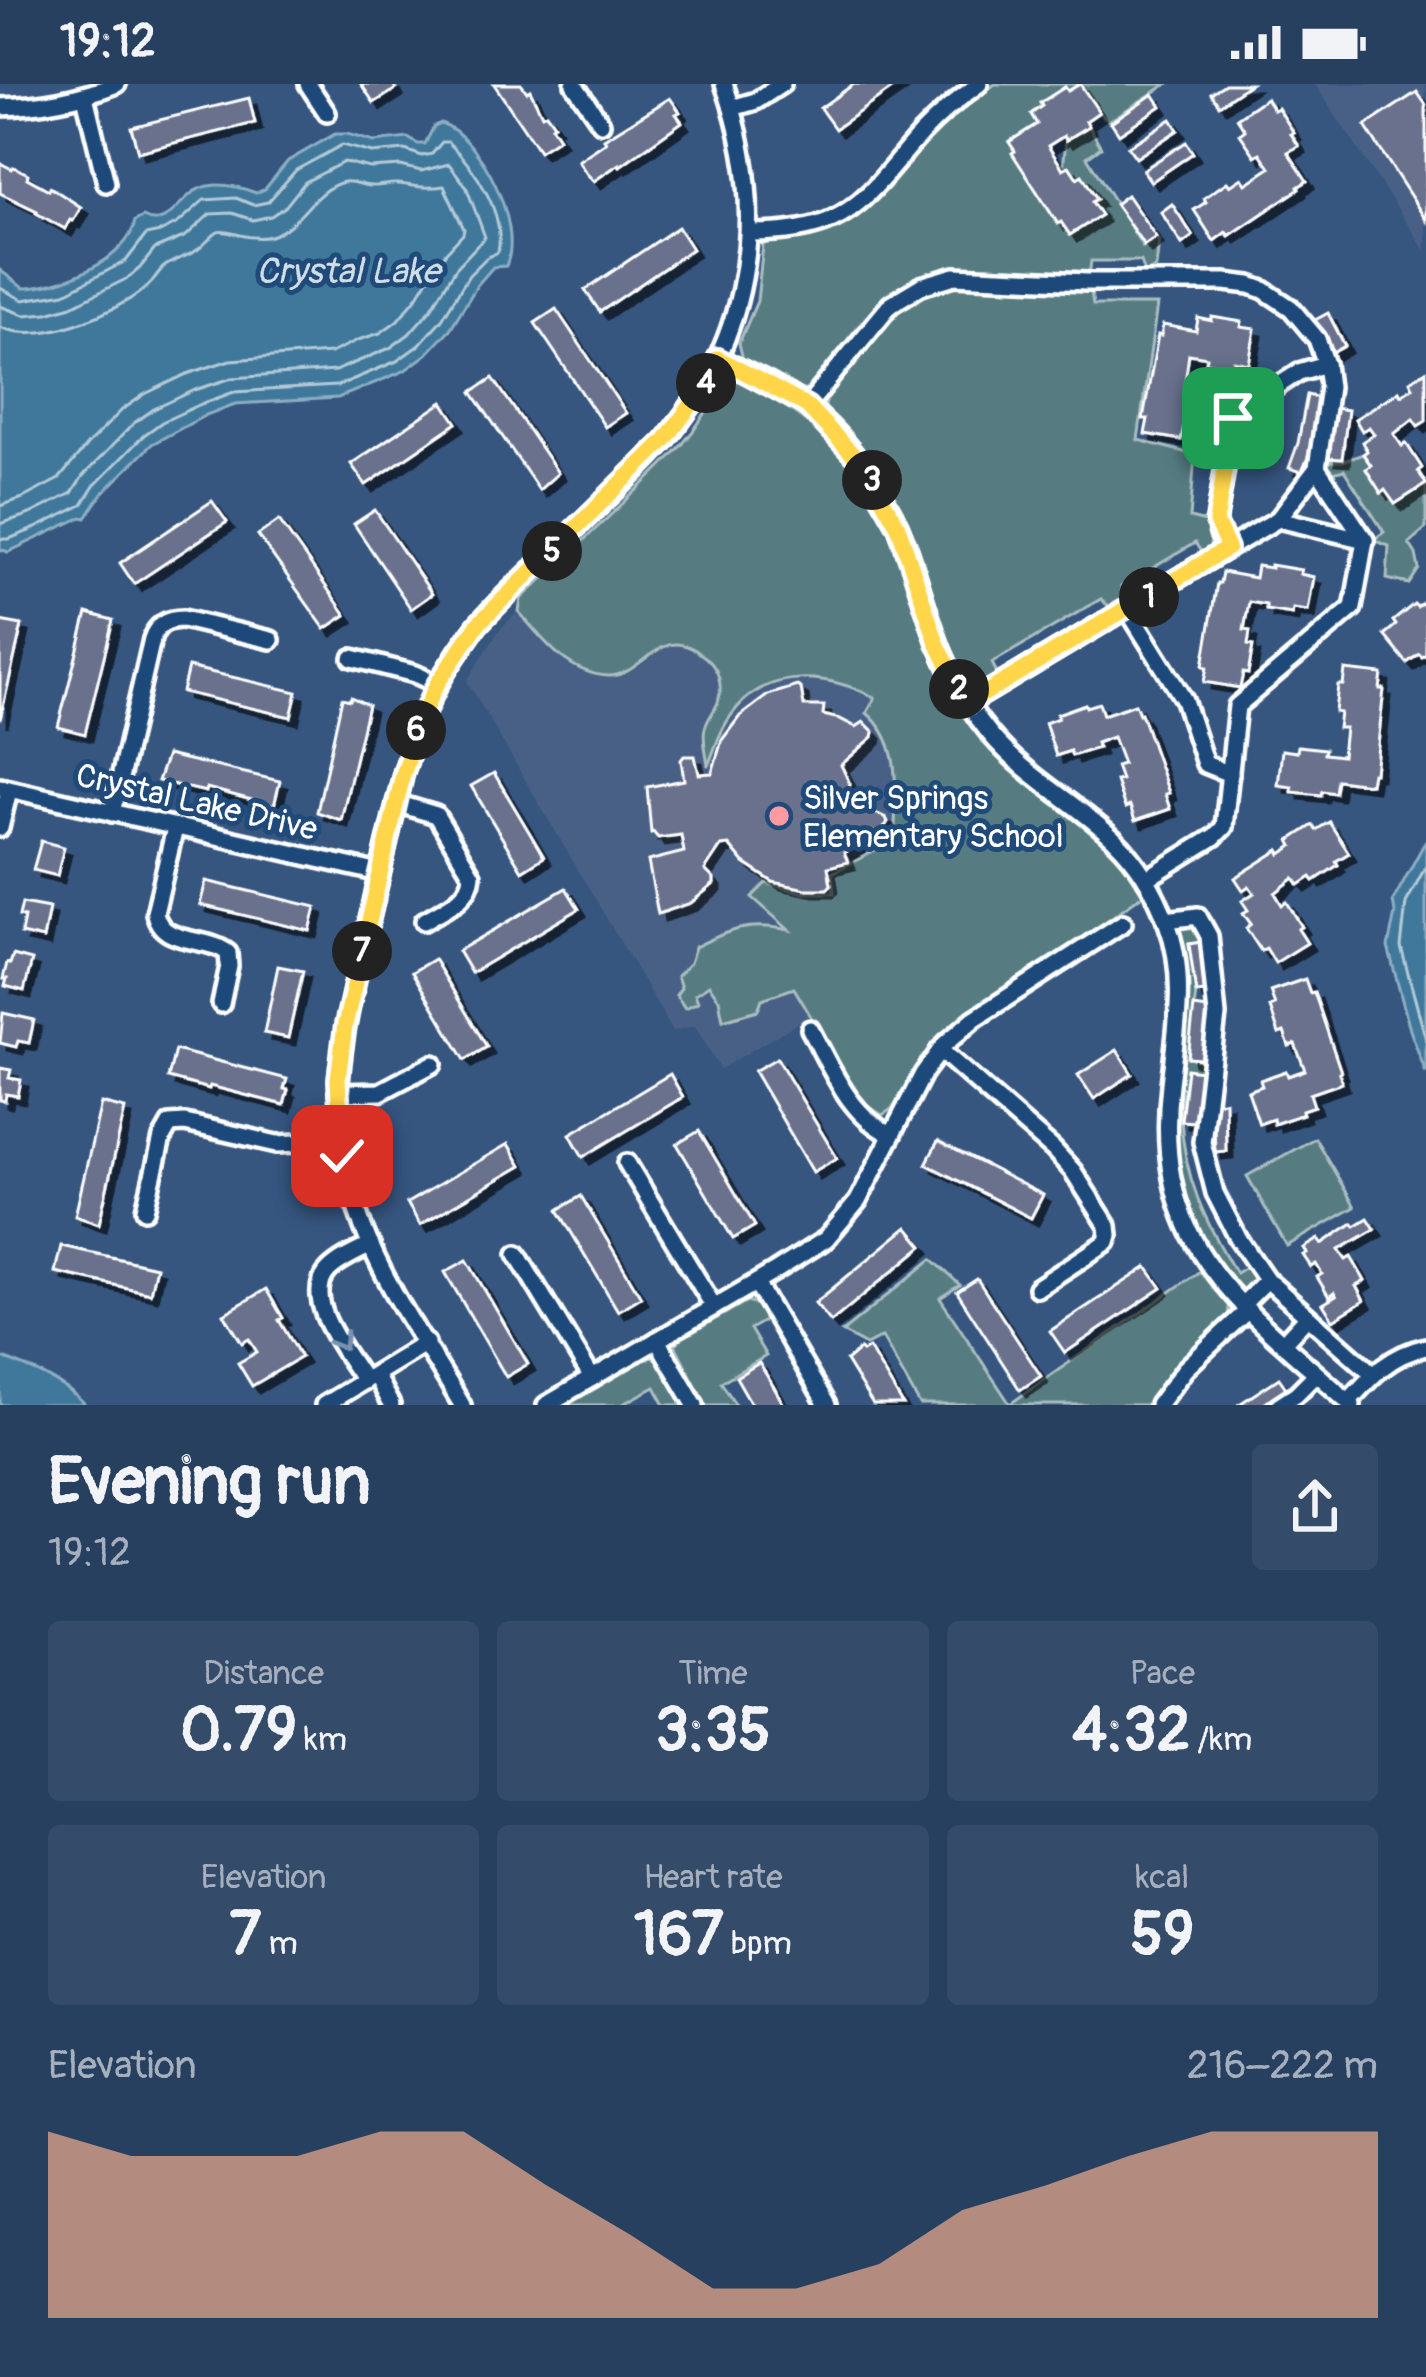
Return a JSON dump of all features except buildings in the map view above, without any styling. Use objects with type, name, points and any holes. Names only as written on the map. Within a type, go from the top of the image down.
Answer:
[{"type":"street","points":[[0,107],[48,104],[117,84]]},
{"type":"street","points":[[308,84],[327,113]]},
{"type":"street","points":[[574,84],[601,123]]},
{"type":"street","points":[[462,1405],[370,1245],[347,1179],[338,1093],[345,1025],[414,735],[437,684],[493,607],[665,440],[718,358],[740,298],[749,233],[747,169],[724,84]]},
{"type":"street","points":[[732,108],[756,101],[782,84]]},
{"type":"street","points":[[749,233],[815,226],[846,212],[924,130],[979,84]]},
{"type":"street","points":[[85,96],[106,183]]},
{"type":"street","points":[[807,406],[891,304],[920,286],[955,276],[1250,285],[1276,296],[1302,318],[1317,339],[1329,387],[1317,467],[1278,519],[967,704]]},
{"type":"street","points":[[718,358],[807,406],[861,463],[884,498],[910,554],[937,643],[967,704],[1003,749],[1118,842],[1146,879],[1173,943],[1179,988],[1166,1122],[1170,1176],[1181,1215],[1219,1281],[1350,1403],[1373,1374],[1396,1357],[1426,1347]]},
{"type":"street","points":[[1228,548],[1216,522],[1233,418],[1299,372],[1326,364]]},
{"type":"street","points":[[1146,879],[1224,827],[1237,706],[1353,608],[1365,540],[1317,467]]},
{"type":"street","points":[[1278,519],[1365,540]]},
{"type":"street","points":[[1128,610],[1184,700],[1204,764],[1230,774]]},
{"type":"street","points":[[112,813],[158,626],[183,619],[271,640]]},
{"type":"street","points":[[352,658],[437,684]]},
{"type":"street","points":[[0,828],[4,789]]},
{"type":"street","name":"Crystal Lake Drive","points":[[4,789],[380,873]]},
{"type":"street","points":[[396,803],[436,815],[472,875],[464,896],[424,921]]},
{"type":"street","points":[[175,828],[156,922],[165,933],[218,946],[228,953],[221,1004]]},
{"type":"street","points":[[1166,920],[1198,916],[1209,936],[1216,1015],[1202,1142],[1221,1209],[1267,1280],[1373,1374]]},
{"type":"street","points":[[546,1405],[826,1239],[869,1184],[923,1074],[940,1050],[974,1019],[1123,922]]},
{"type":"street","points":[[810,1029],[854,1106],[872,1125],[892,1135]]},
{"type":"street","points":[[940,1050],[1053,1149],[1108,1226],[1107,1242],[1037,1288]]},
{"type":"street","points":[[338,1093],[380,1092],[433,1064]]},
{"type":"street","points":[[145,1210],[161,1138],[170,1124],[185,1123],[277,1144],[340,1142]]},
{"type":"street","points":[[627,1163],[714,1307]]},
{"type":"street","points":[[370,1245],[332,1268],[321,1282],[318,1297],[322,1310],[391,1405]]},
{"type":"street","points":[[517,1254],[592,1378]]},
{"type":"street","points":[[1158,1405],[1172,1382],[1267,1280]]},
{"type":"street","points":[[756,1283],[826,1405]]},
{"type":"street","points":[[1283,1343],[1307,1317]]},
{"type":"street","points":[[657,1340],[695,1405]]},
{"type":"street","points":[[324,1405],[426,1343]]},
{"type":"street","points":[[1280,1405],[1316,1374]]},
{"type":"shaded area","points":[[1315,84],[1426,84],[1426,252]]},
{"type":"shaded area","name":"Silver Springs Elementary School","points":[[681,456],[920,725],[1111,896],[814,1013],[720,1069],[695,1026],[673,1031],[467,681],[501,628]]},
{"type":"green space","points":[[995,84],[1079,84],[1068,91],[1065,87],[1031,114],[1037,124],[1009,142],[1013,154],[1057,223],[1070,234],[1100,215],[1069,166],[1063,169],[1066,140],[1089,126],[1101,147],[1087,157],[1143,247],[1159,241],[1156,267],[1145,274],[1141,261],[1091,261],[1085,274],[981,267],[930,275],[907,284],[875,308],[808,390],[796,390],[743,360],[739,343],[757,301],[763,245],[882,189],[942,125]]},
{"type":"green space","points":[[1080,84],[1167,84],[1109,121]]},
{"type":"green space","points":[[970,284],[1091,291],[1093,305],[1157,305],[1138,440],[1195,455],[1190,518],[1206,522],[1211,542],[1207,553],[1195,543],[1121,587],[1125,601],[1111,609],[1101,599],[992,663],[998,675],[977,685],[964,680],[955,664],[915,546],[891,494],[825,406],[828,394],[872,337],[903,308],[944,289]]},
{"type":"green space","points":[[733,380],[795,413],[838,450],[885,522],[925,638],[964,714],[1020,775],[1106,843],[1144,894],[957,1024],[931,1050],[898,1102],[882,1115],[861,1101],[794,988],[762,999],[758,1010],[723,1020],[719,999],[709,985],[695,994],[698,1002],[685,1008],[676,995],[681,988],[677,976],[690,963],[695,947],[740,929],[789,930],[752,897],[766,883],[804,893],[834,893],[832,873],[876,850],[895,828],[891,751],[867,713],[875,698],[820,680],[781,681],[764,687],[729,719],[708,766],[704,732],[720,685],[705,657],[674,644],[620,674],[594,674],[558,654],[519,612],[521,599],[660,467],[700,422],[718,387]]},
{"type":"green space","points":[[1363,454],[1371,465],[1366,469],[1395,504],[1426,484],[1426,528],[1409,543],[1419,569],[1409,584],[1387,579],[1389,546],[1373,540],[1384,532],[1344,470],[1329,474],[1327,462]]},
{"type":"green space","points":[[1186,922],[1197,926],[1201,942],[1189,944],[1196,993],[1188,1057],[1202,1059],[1201,1071],[1187,1070],[1181,1107],[1183,1140],[1198,1199],[1215,1236],[1236,1273],[1247,1266],[1254,1277],[1255,1285],[1248,1291],[1230,1280],[1210,1252],[1186,1197],[1178,1158],[1176,1119],[1188,1001],[1179,931]]},
{"type":"green space","points":[[1315,1138],[1355,1207],[1287,1246],[1247,1176]]},
{"type":"green space","points":[[932,1259],[960,1285],[940,1298],[1010,1404],[1200,1271],[1228,1305],[1229,1317],[1166,1380],[1149,1405],[920,1405],[882,1337],[866,1345],[842,1332]]},
{"type":"green space","points":[[747,1301],[763,1314],[764,1321],[750,1329],[766,1356],[721,1382],[736,1405],[706,1405],[675,1345]]},
{"type":"green space","points":[[653,1357],[687,1405],[665,1405],[655,1387],[621,1405],[565,1405],[642,1360]]},
{"type":"water","name":"Crystal Lake","points":[[441,123],[471,145],[495,184],[504,206],[510,249],[506,266],[493,267],[427,354],[404,371],[338,398],[235,404],[206,415],[152,444],[102,494],[86,518],[8,552],[0,549],[0,270],[23,288],[73,277],[120,248],[135,221],[143,217],[160,220],[199,189],[221,185],[256,193],[288,161],[335,134],[374,142],[408,138],[425,144],[434,126]]},
{"type":"water","points":[[1426,840],[1426,1073],[1388,947],[1393,901]]},
{"type":"water","points":[[0,1357],[56,1382],[85,1405],[0,1405]]},
{"type":"place","name":"Silver Springs Elementary School","points":[[779,816]]},
{"type":"route","points":[[342,1156],[338,1079],[345,1025],[403,775],[424,711],[478,624],[665,440],[718,358],[807,406],[861,463],[898,526],[937,643],[967,704],[1228,548],[1216,522],[1233,418]]}]
